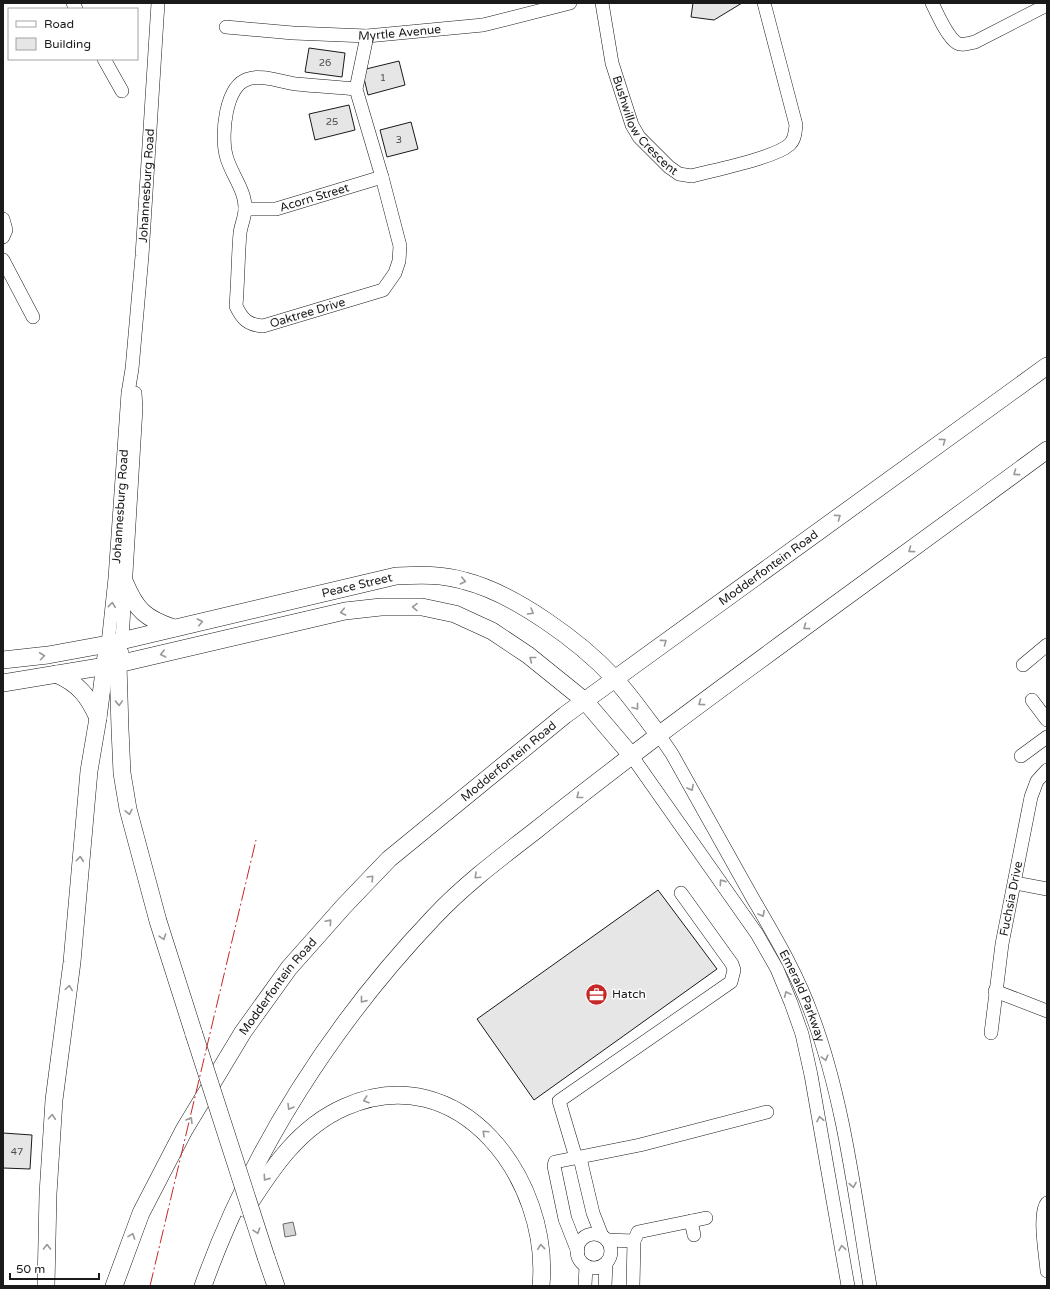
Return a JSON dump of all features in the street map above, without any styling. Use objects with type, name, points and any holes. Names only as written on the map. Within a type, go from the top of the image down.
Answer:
[{"type":"main road","name":"Modderfontein Road","points":[[114,1286],[141,1213],[184,1130],[243,1032],[289,968],[389,858],[614,678],[1047,366]]},
{"type":"main road","points":[[204,1286],[211,1266],[258,1161],[303,1085],[345,1023],[434,917],[481,873],[631,755],[1047,450]]},
{"type":"main road","name":"Peace Street","points":[[3,660],[48,655],[115,642],[396,576],[432,574],[466,581],[497,593],[545,620],[596,660],[614,678],[658,735]]},
{"type":"main road","points":[[125,583],[131,597],[145,615],[154,621],[174,628]]},
{"type":"main road","points":[[3,683],[111,665],[345,611],[381,607],[422,607],[455,614],[492,631],[528,655],[585,701],[631,755]]},
{"type":"main road","points":[[46,1286],[48,1194],[54,1100],[72,962],[89,770],[98,718],[115,642]]},
{"type":"main road","points":[[111,665],[122,773],[128,809],[158,921],[276,1286]]},
{"type":"main road","points":[[56,674],[76,684],[86,696],[98,718]]},
{"type":"main road","points":[[211,1266],[261,1184],[291,1144],[316,1124],[345,1107],[375,1097],[397,1095],[436,1103],[458,1112],[476,1124],[492,1139],[507,1158],[521,1180],[537,1220],[542,1247],[541,1286]]},
{"type":"street","name":"Johannesburg Road","points":[[115,642],[115,578],[128,393],[132,369],[142,256],[158,3]]},
{"type":"street","name":"Myrtle Avenue","points":[[226,27],[293,33],[367,36],[483,25],[570,3]]},
{"type":"street","name":"Bushwillow Crescent","points":[[602,3],[612,63],[632,125],[639,137],[669,167],[679,174],[692,176],[777,152],[790,144],[795,136],[796,125],[764,3]]},
{"type":"street","points":[[932,3],[950,37],[957,43],[965,44],[975,42],[1047,5]]},
{"type":"street","name":"Oaktree Drive","points":[[356,89],[294,84],[255,77],[247,79],[233,90],[229,100],[224,145],[226,155],[243,197],[245,209],[240,230],[236,306],[240,316],[253,326],[263,326],[383,290],[390,282],[399,261],[400,246],[382,177],[356,89],[367,36]]},
{"type":"street","points":[[105,60],[122,92]]},
{"type":"street","name":"Acorn Street","points":[[245,209],[276,209],[382,177]]},
{"type":"street","points":[[3,219],[6,230],[3,237]]},
{"type":"street","points":[[3,260],[33,317]]},
{"type":"street","name":"Johannesburg Road","points":[[115,642],[125,583],[136,408],[132,369]]},
{"type":"street","points":[[1023,665],[1047,645]]},
{"type":"street","points":[[1032,700],[1047,720]]},
{"type":"street","name":"Emerald Parkway","points":[[658,735],[672,754],[776,939],[802,990],[812,1015],[833,1085],[845,1140],[870,1286]]},
{"type":"street","points":[[1021,756],[1047,738]]},
{"type":"street","name":"Emerald Parkway","points":[[631,755],[757,934],[777,969],[791,1003],[802,1034],[811,1074],[848,1286]]},
{"type":"street","name":"Fuchsia Drive","points":[[991,1033],[995,991],[1003,937],[1015,883],[1030,797],[1037,781],[1047,770]]},
{"type":"street","points":[[1015,883],[1047,889]]},
{"type":"street","points":[[605,1286],[606,1264],[611,1256],[603,1239],[559,1101],[731,982],[734,970],[732,964],[681,893]]},
{"type":"street","points":[[995,991],[1047,1011]]},
{"type":"street","points":[[606,1264],[596,1268],[586,1266],[579,1258],[579,1247],[565,1219],[554,1166],[557,1161],[576,1158],[767,1112]]},
{"type":"street","points":[[1047,1203],[1044,1206],[1043,1216],[1047,1271]]},
{"type":"street","points":[[633,1286],[635,1236],[642,1230],[669,1230],[691,1221],[706,1218]]},
{"type":"street","points":[[691,1221],[694,1235]]},
{"type":"street","points":[[579,1247],[588,1235],[603,1239],[634,1243]]},
{"type":"street","points":[[585,1286],[586,1266]]},
{"type":"shaded area","points":[[293,1222],[296,1235],[285,1237],[283,1224]]},
{"type":"building","points":[[693,3],[742,3],[714,20],[691,17]]},
{"type":"building","points":[[309,48],[345,53],[342,77],[305,72]]},
{"type":"building","points":[[399,61],[405,85],[368,95],[362,70]]},
{"type":"building","points":[[349,105],[355,130],[315,140],[309,114]]},
{"type":"building","points":[[411,122],[418,149],[387,157],[380,130]]},
{"type":"building","name":"Hatch","points":[[658,890],[717,969],[534,1100],[477,1019]]},
{"type":"building","points":[[3,1133],[32,1135],[30,1169],[3,1168]]},
{"type":"power","points":[[150,1286],[256,840]]},
{"type":"place","name":"Hatch","points":[[597,994]]}]
